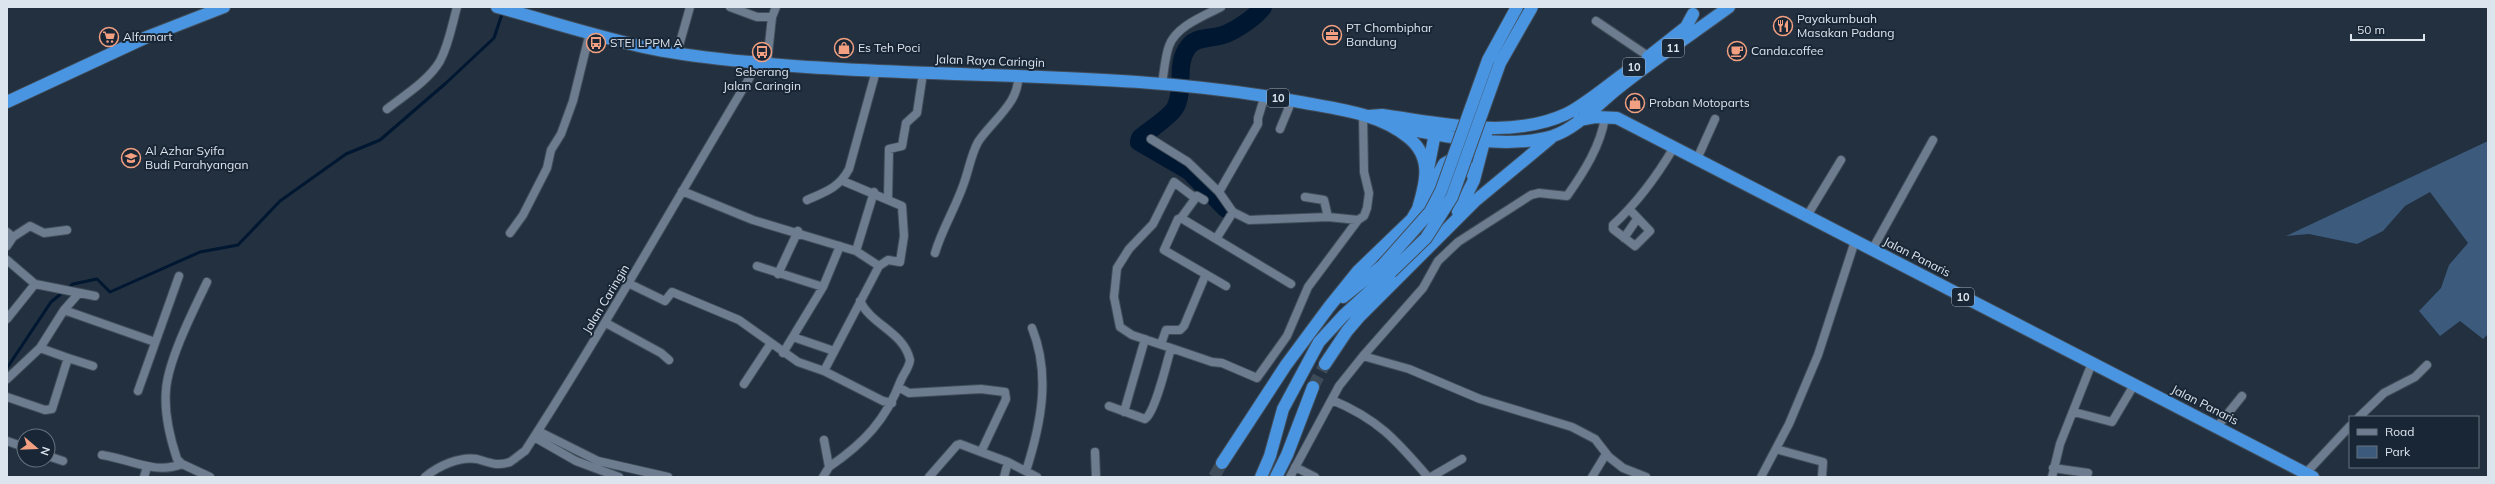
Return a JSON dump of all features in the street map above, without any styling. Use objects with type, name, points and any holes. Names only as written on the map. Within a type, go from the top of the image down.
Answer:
[{"type":"highway","points":[[7,102],[147,37],[224,7]]},
{"type":"highway","name":"Jalan Raya Caringin","points":[[497,7],[677,53],[752,62],[876,71],[1018,76],[1165,84],[1265,95]]},
{"type":"highway","points":[[1260,477],[1270,456],[1283,408],[1319,342],[1386,269],[1430,212],[1441,191],[1488,60],[1517,7]]},
{"type":"highway","points":[[1329,307],[1386,269],[1426,238],[1449,202],[1500,63],[1532,7]]},
{"type":"highway","name":"11","points":[[1553,136],[1579,120],[1617,89],[1730,7]]},
{"type":"highway","name":"10","points":[[1383,119],[1487,127],[1543,122],[1569,114],[1686,27],[1693,14]]},
{"type":"highway","name":"10","points":[[1610,116],[1610,106],[1617,89]]},
{"type":"highway","name":"10","points":[[1265,95],[1383,119],[1435,135],[1462,140],[1485,141],[1553,136]]},
{"type":"highway","points":[[1579,120],[1610,116]]},
{"type":"highway","name":"Jalan Panaris","points":[[1610,116],[1674,147],[1855,242],[2309,475]]},
{"type":"highway","points":[[1383,119],[1409,138],[1423,155],[1426,166],[1426,181]]},
{"type":"highway","points":[[1417,212],[1426,181],[1437,123]]},
{"type":"highway","points":[[1442,235],[1464,202],[1474,180],[1485,141],[1487,127]]},
{"type":"highway","points":[[1325,364],[1355,322],[1475,201],[1553,136]]},
{"type":"highway","points":[[1222,463],[1286,365],[1329,307],[1358,271],[1417,212],[1439,172],[1449,161],[1462,161],[1472,171],[1474,180]]},
{"type":"highway","points":[[1276,477],[1287,455],[1313,387]]},
{"type":"street","points":[[387,109],[428,75],[440,61],[448,40],[457,7]]},
{"type":"street","points":[[677,53],[690,7]]},
{"type":"street","points":[[730,7],[757,17],[772,16]]},
{"type":"street","points":[[767,63],[772,16],[776,7]]},
{"type":"street","points":[[1165,84],[1169,46],[1174,37],[1190,24],[1221,7]]},
{"type":"street","points":[[1596,21],[1648,56]]},
{"type":"street","points":[[510,233],[523,215],[547,168],[551,150],[560,134],[573,101],[590,32]]},
{"type":"street","name":"Jalan Caringin","points":[[425,477],[442,466],[457,461],[475,459],[494,464],[510,462],[525,451],[630,284],[682,191],[750,77],[752,62]]},
{"type":"street","points":[[807,200],[836,188],[843,181],[848,170],[876,71]]},
{"type":"street","points":[[888,199],[889,149],[902,146],[906,123],[917,113],[923,73]]},
{"type":"street","points":[[934,253],[945,224],[964,183],[978,142],[1016,93],[1018,76]]},
{"type":"street","points":[[1219,192],[1258,124],[1258,118],[1265,95]]},
{"type":"street","points":[[1280,129],[1292,100]]},
{"type":"street","points":[[1204,200],[1195,198],[1174,182],[1153,224],[1129,248],[1117,268],[1114,297],[1119,324],[1132,336],[1161,344],[1212,362],[1222,363],[1257,378],[1287,336],[1308,287],[1358,220],[1364,216],[1367,208],[1369,193],[1364,172],[1365,115]]},
{"type":"street","points":[[1290,477],[1332,400],[1363,356],[1423,288],[1438,261],[1448,251],[1497,215],[1531,195],[1539,193],[1567,196],[1595,147],[1610,116]]},
{"type":"street","points":[[1697,159],[1715,119]]},
{"type":"street","points":[[1151,139],[1188,162],[1219,192],[1233,212],[1249,220],[1328,217],[1358,220]]},
{"type":"street","points":[[1872,250],[1933,140]]},
{"type":"street","points":[[1630,210],[1649,230],[1649,234],[1635,246],[1612,226],[1630,210],[1656,176],[1674,147]]},
{"type":"street","points":[[1807,216],[1841,160]]},
{"type":"street","points":[[824,371],[879,266],[888,260],[900,262],[903,250],[902,206],[874,192],[843,181]]},
{"type":"street","points":[[682,191],[753,220],[798,231],[856,251],[879,266]]},
{"type":"street","points":[[856,251],[874,192]]},
{"type":"street","points":[[1305,197],[1324,200],[1328,217]]},
{"type":"street","points":[[1195,198],[1178,219],[1164,250],[1205,276],[1226,286]]},
{"type":"street","points":[[1216,239],[1233,212]]},
{"type":"street","points":[[1180,218],[1291,284]]},
{"type":"street","points":[[1624,238],[1637,219]]},
{"type":"street","points":[[7,246],[10,234],[30,226],[44,233],[67,230]]},
{"type":"street","points":[[778,274],[798,231]]},
{"type":"street","points":[[1762,477],[1818,355],[1855,242]]},
{"type":"street","points":[[783,353],[823,287],[840,246]]},
{"type":"street","points":[[7,260],[35,284],[95,296]]},
{"type":"street","points":[[757,266],[778,274],[823,287]]},
{"type":"street","points":[[138,391],[179,276]]},
{"type":"street","points":[[1161,344],[1166,330],[1180,330],[1184,326],[1205,276]]},
{"type":"street","points":[[207,282],[191,316],[166,388],[165,400],[177,459],[182,464],[199,474],[210,477]]},
{"type":"street","points":[[7,319],[35,284]]},
{"type":"street","points":[[630,284],[665,301],[672,292],[695,300],[739,320],[783,353],[798,362],[824,371],[883,401],[892,403]]},
{"type":"street","points":[[7,379],[40,348],[76,292]]},
{"type":"street","points":[[823,477],[829,467],[859,444],[892,403],[900,388],[901,379],[909,365],[909,354],[903,345],[888,328],[868,312],[860,301]]},
{"type":"street","points":[[64,310],[155,342]]},
{"type":"street","points":[[606,323],[661,353],[669,360]]},
{"type":"street","points":[[1026,471],[1037,436],[1043,403],[1039,344],[1032,328]]},
{"type":"street","points":[[794,337],[834,351]]},
{"type":"street","points":[[1124,412],[1145,339]]},
{"type":"street","points":[[744,384],[771,343]]},
{"type":"street","points":[[40,348],[93,366]]},
{"type":"street","points":[[1109,406],[1145,419],[1150,415],[1171,348]]},
{"type":"street","points":[[1363,356],[1409,369],[1480,399],[1588,434],[1596,439],[1606,454],[1623,468],[1646,477]]},
{"type":"street","points":[[7,397],[49,411],[54,405],[68,358]]},
{"type":"street","points":[[2052,477],[2060,444],[2074,412],[2092,363]]},
{"type":"street","points":[[2360,416],[2384,393],[2414,377],[2427,365]]},
{"type":"street","points":[[2074,412],[2112,422],[2134,385]]},
{"type":"street","points":[[900,388],[908,393],[981,389],[1005,392],[1006,399],[981,452]]},
{"type":"street","points":[[2217,427],[2242,396]]},
{"type":"street","points":[[1332,400],[1369,417],[1393,436],[1430,477],[1462,460]]},
{"type":"street","points":[[2309,475],[2349,427]]},
{"type":"street","points":[[536,434],[598,461],[665,477]]},
{"type":"street","points":[[536,434],[576,461],[619,477]]},
{"type":"street","points":[[824,440],[829,467]]},
{"type":"street","points":[[929,477],[957,445],[960,444],[1008,462],[1037,477]]},
{"type":"street","points":[[1776,449],[1823,462],[1822,477]]},
{"type":"street","points":[[1096,452],[1096,477]]},
{"type":"street","points":[[1592,477],[1606,454]]},
{"type":"street","points":[[102,455],[147,467],[165,468],[182,464]]},
{"type":"street","points":[[56,459],[63,461]]},
{"type":"street","points":[[1004,477],[1008,462]]},
{"type":"street","points":[[144,477],[147,467]]},
{"type":"street","points":[[1295,467],[1315,477]]},
{"type":"street","points":[[2053,468],[2088,473]]},
{"type":"green space","points":[[2488,141],[2488,334],[2483,339],[2460,321],[2440,336],[2419,311],[2441,288],[2449,265],[2468,243],[2430,192],[2405,206],[2383,231],[2357,244],[2309,234],[2286,236]]},
{"type":"waterway","points":[[1226,209],[1189,171],[1139,142],[1140,138],[1175,108],[1180,93],[1182,61],[1189,46],[1196,41],[1228,33],[1245,23],[1263,7]]},
{"type":"waterway","points":[[7,368],[51,302],[73,284],[97,279],[110,292],[200,252],[238,245],[280,201],[346,154],[380,140],[446,83],[494,38],[503,11]]},
{"type":"tunnel","points":[[1313,387],[1325,364]]},
{"type":"tunnel","points":[[1214,477],[1222,463]]},
{"type":"place","name":"Payakumbuah Masakan Padang","points":[[1783,26]]},
{"type":"place","name":"PT Chombiphar Bandung","points":[[1332,35]]},
{"type":"place","name":"Alfamart","points":[[109,37]]},
{"type":"place","name":"STEI LPPM A","points":[[596,43]]},
{"type":"place","name":"Es Teh Poci","points":[[844,48]]},
{"type":"place","name":"Canda.coffee","points":[[1737,51]]},
{"type":"place","name":"Seberang Jalan Caringin","points":[[762,52]]},
{"type":"place","name":"Proban Motoparts","points":[[1635,103]]},
{"type":"place","name":"Al Azhar Syifa Budi Parahyangan","points":[[131,158]]}]
